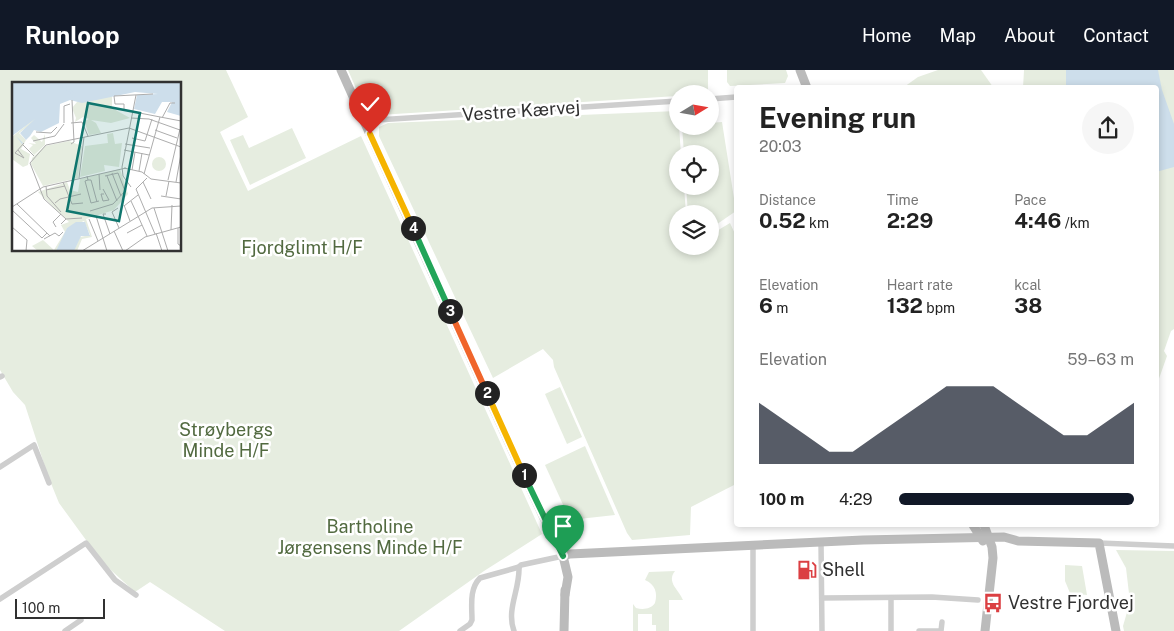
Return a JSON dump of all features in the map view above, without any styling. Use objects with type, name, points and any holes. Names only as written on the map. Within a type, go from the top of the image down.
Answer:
[{"type":"street","points":[[341,70],[561,557],[565,595],[564,631]]},
{"type":"street","points":[[800,70],[806,85]]},
{"type":"street","points":[[719,98],[734,97]]},
{"type":"street","name":"Vestre Kærvej","points":[[365,123],[377,120],[669,102]]},
{"type":"street","points":[[0,467],[34,445],[49,483]]},
{"type":"street","points":[[975,527],[986,540]]},
{"type":"street","points":[[984,527],[986,540],[993,558],[985,631]]},
{"type":"street","points":[[460,631],[470,624],[472,620],[473,589],[475,582],[484,576],[521,565],[584,553],[908,539],[986,540],[1006,543],[1018,540],[1174,546]]},
{"type":"street","points":[[822,542],[822,631]]},
{"type":"street","points":[[0,599],[86,543],[115,580],[136,595]]},
{"type":"street","points":[[1099,543],[1116,631]]},
{"type":"street","points":[[753,545],[753,631]]},
{"type":"street","points":[[514,631],[510,613],[517,590],[519,567]]},
{"type":"street","points":[[822,598],[932,597],[978,600]]},
{"type":"street","points":[[891,631],[892,598]]},
{"type":"street","points":[[64,631],[81,620]]},
{"type":"street","points":[[919,631],[941,631],[942,622]]},
{"type":"green space","points":[[0,70],[226,70],[248,117],[220,132],[248,191],[361,136],[542,534],[484,571],[399,631],[225,631],[150,582],[135,592],[102,562],[59,503],[48,476],[25,405],[13,392],[0,370]]},
{"type":"green space","points":[[348,70],[708,70],[708,85],[669,85],[669,97],[379,115],[365,109]]},
{"type":"green space","points":[[727,70],[786,70],[788,76],[785,83],[730,86],[727,82]]},
{"type":"green space","points":[[938,70],[981,70],[992,85],[907,85],[918,77]]},
{"type":"green space","points":[[1024,70],[1174,70],[1174,329],[1171,331],[1164,351],[1167,356],[1159,379],[1159,85],[1023,85]]},
{"type":"green space","points":[[669,111],[669,135],[680,135],[680,145],[669,145],[669,195],[685,195],[685,205],[669,205],[669,255],[719,255],[719,230],[730,223],[734,232],[734,485],[691,507],[690,535],[632,540],[627,533],[554,367],[553,360],[543,349],[493,378],[379,136],[379,127],[388,123]]},
{"type":"green space","points":[[719,122],[722,122],[734,198],[734,212],[719,223],[719,205],[687,205],[687,195],[719,195],[719,145],[683,145],[683,135],[719,135]]},
{"type":"green space","points":[[292,128],[306,158],[250,185],[230,140],[243,135],[249,148]]},
{"type":"green space","points":[[560,387],[582,437],[567,444],[545,394]]},
{"type":"green space","points":[[585,446],[615,515],[570,520],[545,465]]},
{"type":"green space","points":[[1116,550],[1174,551],[1174,631],[1124,631],[1123,626],[1130,602],[1126,568]]},
{"type":"green space","points":[[1065,565],[1082,566],[1087,595],[1070,593],[1065,581]]},
{"type":"green space","points":[[675,571],[672,579],[683,600],[669,600],[669,631],[656,631],[656,625],[652,625],[652,614],[638,614],[638,631],[633,631],[633,604],[636,608],[644,609],[651,607],[655,603],[655,589],[645,580],[649,572]]},
{"type":"water","points":[[1066,70],[1158,70],[1162,90],[1174,124],[1174,167],[1159,171],[1159,85],[1066,85]]},
{"type":"place","name":"Shell","points":[[807,570]]},
{"type":"place","name":"Vestre Fjordvej","points":[[993,603]]},
{"type":"route","points":[[370,134],[513,452],[563,556]]},
{"type":"park label","name":"Fjordglimt H/F","points":[[302,248]]},
{"type":"park label","name":"Strøybergs Minde H/F","points":[[226,440]]},
{"type":"park label","name":"Bartholine Jørgensens Minde H/F","points":[[370,537]]}]
